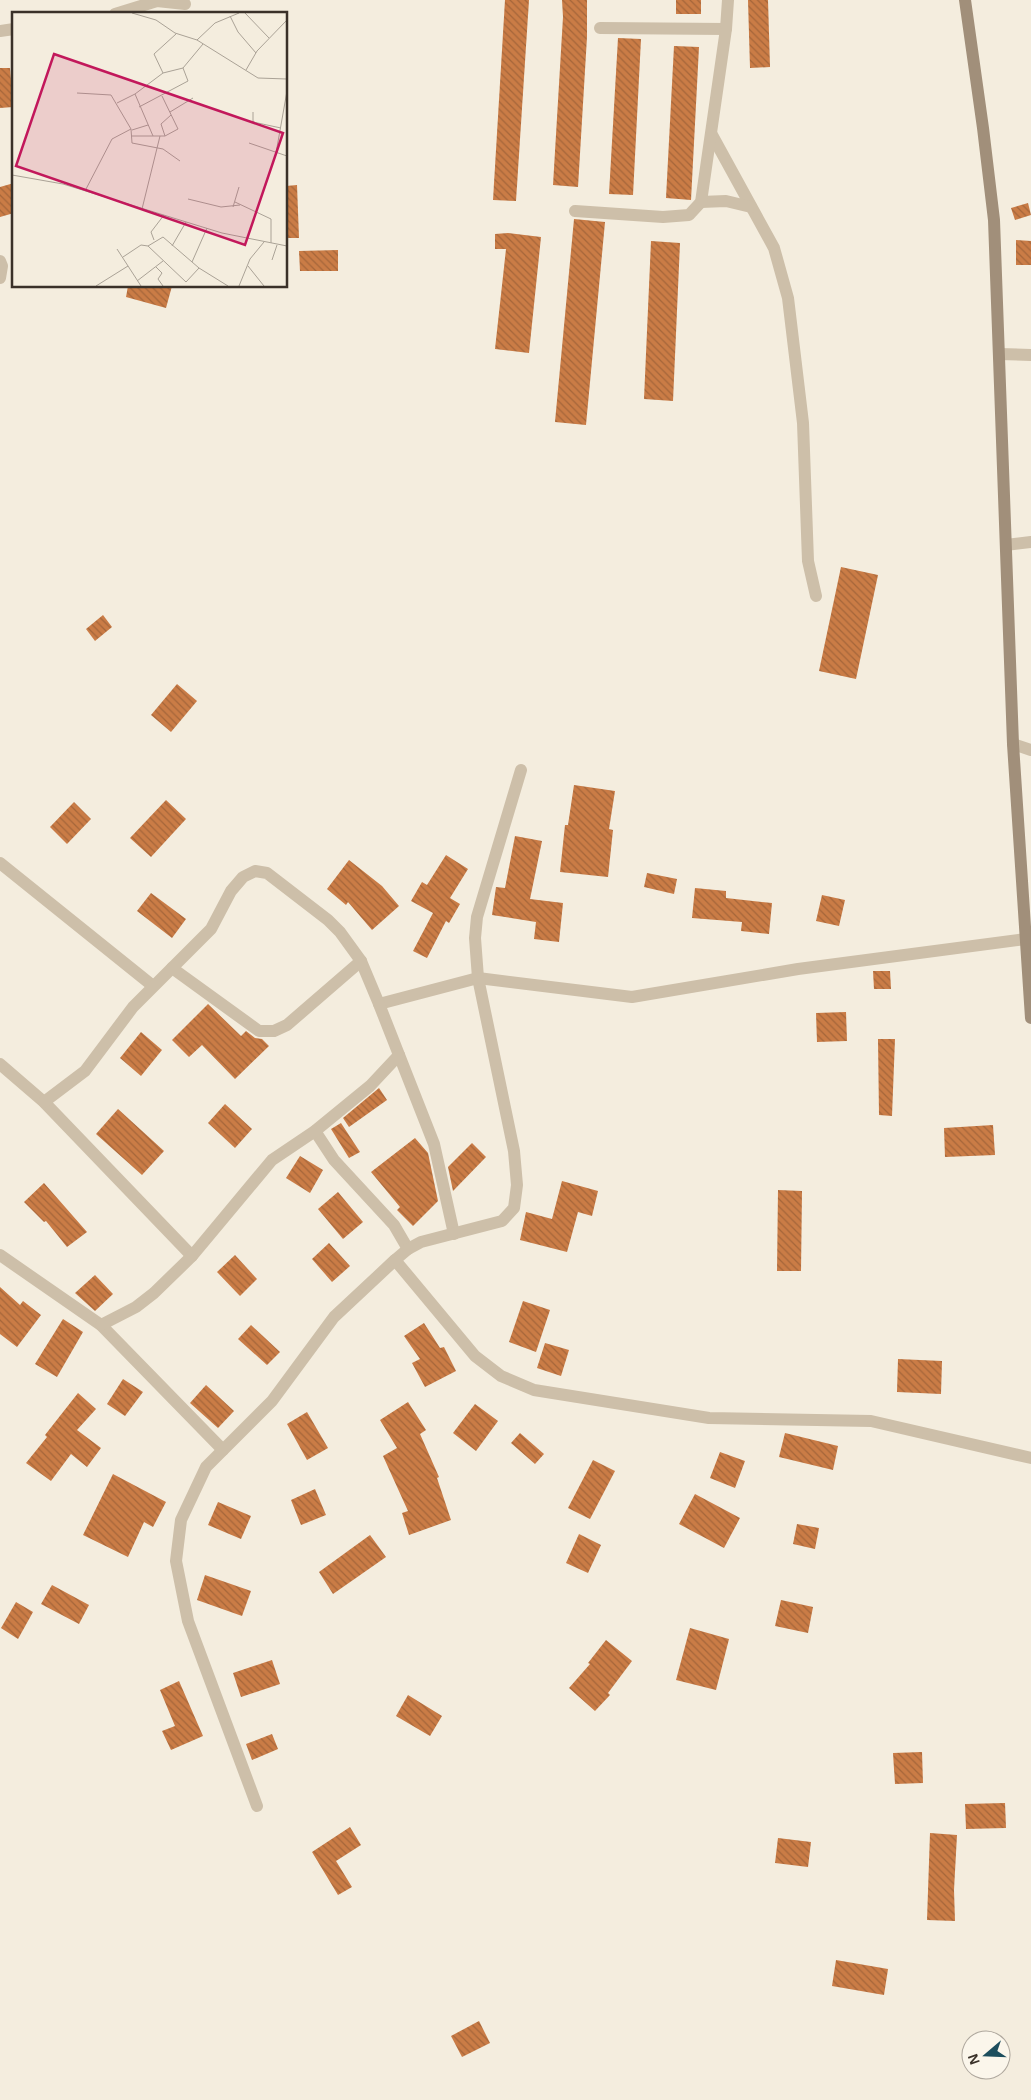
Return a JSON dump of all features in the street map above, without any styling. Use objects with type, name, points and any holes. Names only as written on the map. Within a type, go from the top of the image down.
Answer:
[{"type":"main road","points":[[965,0],[994,220],[1013,744],[1031,1018]]},
{"type":"street","points":[[575,211],[663,217],[689,215],[701,202],[712,136],[728,0]]},
{"type":"street","points":[[121,12],[157,1],[185,6]]},
{"type":"street","points":[[600,28],[726,29]]},
{"type":"street","points":[[712,136],[774,248],[788,298],[803,424],[808,561],[816,596]]},
{"type":"street","points":[[701,202],[726,201],[751,207]]},
{"type":"street","points":[[0,260],[2,266],[0,278]]},
{"type":"street","points":[[999,354],[1031,355]]},
{"type":"street","points":[[1006,545],[1031,542]]},
{"type":"street","points":[[1013,744],[1031,750]]},
{"type":"street","points":[[257,1806],[188,1621],[176,1561],[181,1520],[206,1467],[272,1401],[334,1317],[408,1249],[422,1242],[502,1221],[514,1208],[518,1185],[514,1151],[478,978],[475,938],[477,917],[521,770]]},
{"type":"street","points":[[0,863],[153,986]]},
{"type":"street","points":[[44,1102],[85,1071],[125,1017],[153,986],[211,930],[231,891],[243,877],[255,871],[267,873],[328,920],[340,932],[361,961],[380,1004],[434,1144],[454,1234]]},
{"type":"street","points":[[380,1004],[478,978],[632,997],[798,969],[1026,939]]},
{"type":"street","points":[[172,968],[259,1031],[274,1031],[287,1025],[361,961]]},
{"type":"street","points":[[101,1325],[136,1307],[154,1293],[192,1256],[272,1160],[315,1131],[370,1086],[399,1055]]},
{"type":"street","points":[[0,1064],[44,1102],[192,1256]]},
{"type":"street","points":[[315,1131],[334,1160],[394,1225],[408,1249]]},
{"type":"street","points":[[0,1255],[101,1325],[223,1450]]},
{"type":"street","points":[[395,1260],[475,1356],[501,1376],[534,1390],[709,1418],[872,1421],[1031,1458]]},
{"type":"building","points":[[505,0],[529,0],[516,201],[493,200]]},
{"type":"building","points":[[562,0],[587,0],[587,37],[578,187],[553,185],[563,17]]},
{"type":"building","points":[[676,0],[701,0],[701,14],[676,14]]},
{"type":"building","points":[[748,0],[768,0],[770,67],[750,68]]},
{"type":"building","points":[[618,38],[641,39],[633,195],[609,194]]},
{"type":"building","points":[[674,46],[699,47],[691,200],[666,198]]},
{"type":"building","points":[[0,68],[10,68],[12,107],[0,108]]},
{"type":"building","points":[[12,184],[12,214],[0,217],[0,187]]},
{"type":"building","points":[[297,185],[299,238],[288,238],[288,186]]},
{"type":"building","points":[[1028,203],[1031,215],[1015,220],[1011,208]]},
{"type":"building","points":[[574,219],[605,222],[586,425],[555,422]]},
{"type":"building","points":[[508,233],[541,237],[529,353],[495,349],[506,249],[495,249],[495,234]]},
{"type":"building","points":[[1016,240],[1031,241],[1031,265],[1016,265]]},
{"type":"building","points":[[651,241],[680,243],[673,401],[644,399]]},
{"type":"building","points":[[338,250],[338,271],[300,271],[299,251]]},
{"type":"building","points":[[128,288],[171,288],[166,308],[126,297]]},
{"type":"building","points":[[841,567],[878,575],[856,679],[819,671]]},
{"type":"building","points":[[103,615],[112,627],[95,641],[86,629]]},
{"type":"building","points":[[177,684],[197,701],[171,732],[151,715]]},
{"type":"building","points":[[574,785],[615,791],[609,829],[613,830],[608,877],[560,872],[565,825],[568,825]]},
{"type":"building","points":[[166,800],[186,819],[151,857],[130,838]]},
{"type":"building","points":[[74,802],[91,819],[67,844],[50,827]]},
{"type":"building","points":[[515,836],[542,841],[530,899],[563,903],[559,942],[534,939],[536,922],[492,915],[496,887],[505,888]]},
{"type":"building","points":[[446,855],[468,869],[450,898],[460,904],[449,923],[446,921],[427,958],[413,951],[433,913],[411,901],[422,882],[427,885]]},
{"type":"building","points":[[349,860],[382,886],[399,906],[372,930],[348,902],[346,905],[327,889]]},
{"type":"building","points":[[647,873],[677,879],[674,894],[644,887]]},
{"type":"building","points":[[695,888],[726,891],[726,898],[772,903],[769,934],[741,931],[742,922],[692,918]]},
{"type":"building","points":[[151,893],[186,919],[172,938],[137,911]]},
{"type":"building","points":[[822,895],[845,900],[839,926],[816,921]]},
{"type":"building","points":[[873,971],[890,971],[891,989],[874,989]]},
{"type":"building","points":[[208,1004],[241,1036],[246,1031],[255,1038],[262,1039],[269,1046],[235,1079],[202,1045],[189,1057],[172,1040]]},
{"type":"building","points":[[846,1012],[847,1041],[817,1042],[816,1013]]},
{"type":"building","points":[[141,1032],[162,1050],[141,1076],[120,1058]]},
{"type":"building","points":[[878,1039],[895,1039],[892,1116],[879,1115]]},
{"type":"building","points":[[379,1088],[387,1100],[349,1127],[343,1118]]},
{"type":"building","points":[[225,1104],[252,1129],[235,1148],[208,1123]]},
{"type":"building","points":[[118,1109],[164,1151],[142,1175],[96,1134]]},
{"type":"building","points":[[341,1123],[360,1152],[349,1158],[331,1129]]},
{"type":"building","points":[[993,1125],[995,1155],[945,1157],[944,1128]]},
{"type":"building","points":[[415,1138],[428,1153],[438,1201],[413,1226],[397,1210],[400,1207],[371,1172]]},
{"type":"building","points":[[472,1143],[486,1157],[453,1191],[448,1167]]},
{"type":"building","points":[[300,1156],[323,1170],[310,1193],[286,1178]]},
{"type":"building","points":[[562,1181],[598,1191],[592,1216],[578,1212],[567,1252],[520,1240],[526,1212],[552,1219]]},
{"type":"building","points":[[44,1183],[87,1232],[67,1247],[46,1221],[44,1222],[24,1202]]},
{"type":"building","points":[[778,1190],[802,1191],[801,1271],[777,1271]]},
{"type":"building","points":[[338,1192],[363,1222],[343,1239],[318,1209]]},
{"type":"building","points":[[329,1243],[350,1266],[332,1282],[312,1259]]},
{"type":"building","points":[[235,1255],[257,1279],[240,1296],[217,1272]]},
{"type":"building","points":[[95,1275],[113,1294],[95,1311],[75,1293]]},
{"type":"building","points":[[0,1287],[20,1305],[23,1301],[41,1315],[17,1347],[0,1334]]},
{"type":"building","points":[[523,1301],[550,1310],[536,1352],[509,1342]]},
{"type":"building","points":[[63,1319],[83,1332],[57,1377],[35,1364]]},
{"type":"building","points":[[424,1323],[440,1348],[444,1347],[456,1371],[425,1387],[412,1363],[420,1359],[404,1336]]},
{"type":"building","points":[[251,1325],[280,1352],[267,1365],[238,1339]]},
{"type":"building","points":[[545,1343],[569,1350],[561,1376],[537,1368]]},
{"type":"building","points":[[898,1359],[942,1361],[941,1394],[897,1392]]},
{"type":"building","points":[[123,1379],[143,1392],[125,1416],[107,1404]]},
{"type":"building","points":[[206,1385],[234,1411],[218,1428],[190,1403]]},
{"type":"building","points":[[78,1393],[96,1409],[77,1430],[101,1448],[87,1467],[71,1454],[51,1481],[26,1463]]},
{"type":"building","points":[[408,1402],[426,1430],[420,1434],[439,1477],[437,1478],[451,1520],[409,1535],[402,1513],[408,1511],[383,1456],[397,1448],[380,1420]]},
{"type":"building","points":[[475,1404],[498,1421],[476,1451],[453,1433]]},
{"type":"building","points":[[307,1412],[328,1448],[307,1460],[287,1424]]},
{"type":"building","points":[[520,1433],[544,1454],[535,1464],[511,1443]]},
{"type":"building","points":[[785,1433],[838,1446],[833,1470],[779,1457]]},
{"type":"building","points":[[720,1452],[745,1461],[735,1488],[710,1478]]},
{"type":"building","points":[[593,1460],[615,1471],[590,1519],[568,1508]]},
{"type":"building","points":[[113,1474],[166,1502],[153,1527],[144,1522],[128,1557],[83,1535]]},
{"type":"building","points":[[315,1489],[326,1515],[301,1525],[291,1500]]},
{"type":"building","points":[[695,1494],[740,1518],[724,1548],[679,1524]]},
{"type":"building","points":[[218,1502],[251,1516],[241,1539],[208,1525]]},
{"type":"building","points":[[797,1524],[819,1528],[815,1549],[793,1544]]},
{"type":"building","points":[[579,1534],[601,1545],[588,1573],[566,1563]]},
{"type":"building","points":[[370,1535],[386,1557],[333,1594],[319,1572]]},
{"type":"building","points":[[205,1575],[251,1591],[242,1616],[197,1600]]},
{"type":"building","points":[[52,1585],[89,1605],[79,1624],[41,1604]]},
{"type":"building","points":[[781,1600],[813,1607],[808,1633],[775,1626]]},
{"type":"building","points":[[16,1602],[33,1612],[18,1639],[1,1628]]},
{"type":"building","points":[[690,1628],[729,1639],[716,1690],[676,1680]]},
{"type":"building","points":[[606,1640],[632,1661],[608,1693],[610,1695],[595,1711],[569,1688],[590,1664],[588,1663]]},
{"type":"building","points":[[272,1660],[280,1684],[241,1697],[233,1673]]},
{"type":"building","points":[[179,1681],[203,1736],[171,1750],[162,1731],[175,1726],[160,1690]]},
{"type":"building","points":[[408,1695],[442,1716],[430,1736],[396,1716]]},
{"type":"building","points":[[272,1734],[278,1749],[252,1760],[246,1744]]},
{"type":"building","points":[[922,1752],[923,1783],[895,1784],[893,1753]]},
{"type":"building","points":[[1005,1803],[1006,1828],[966,1829],[965,1804]]},
{"type":"building","points":[[350,1827],[361,1845],[336,1861],[352,1887],[338,1895],[312,1852]]},
{"type":"building","points":[[930,1833],[957,1835],[954,1890],[955,1921],[927,1920]]},
{"type":"building","points":[[778,1838],[811,1842],[808,1867],[775,1863]]},
{"type":"building","points":[[836,1960],[888,1969],[884,1995],[832,1986]]},
{"type":"building","points":[[479,2021],[490,2043],[462,2057],[451,2036]]}]
